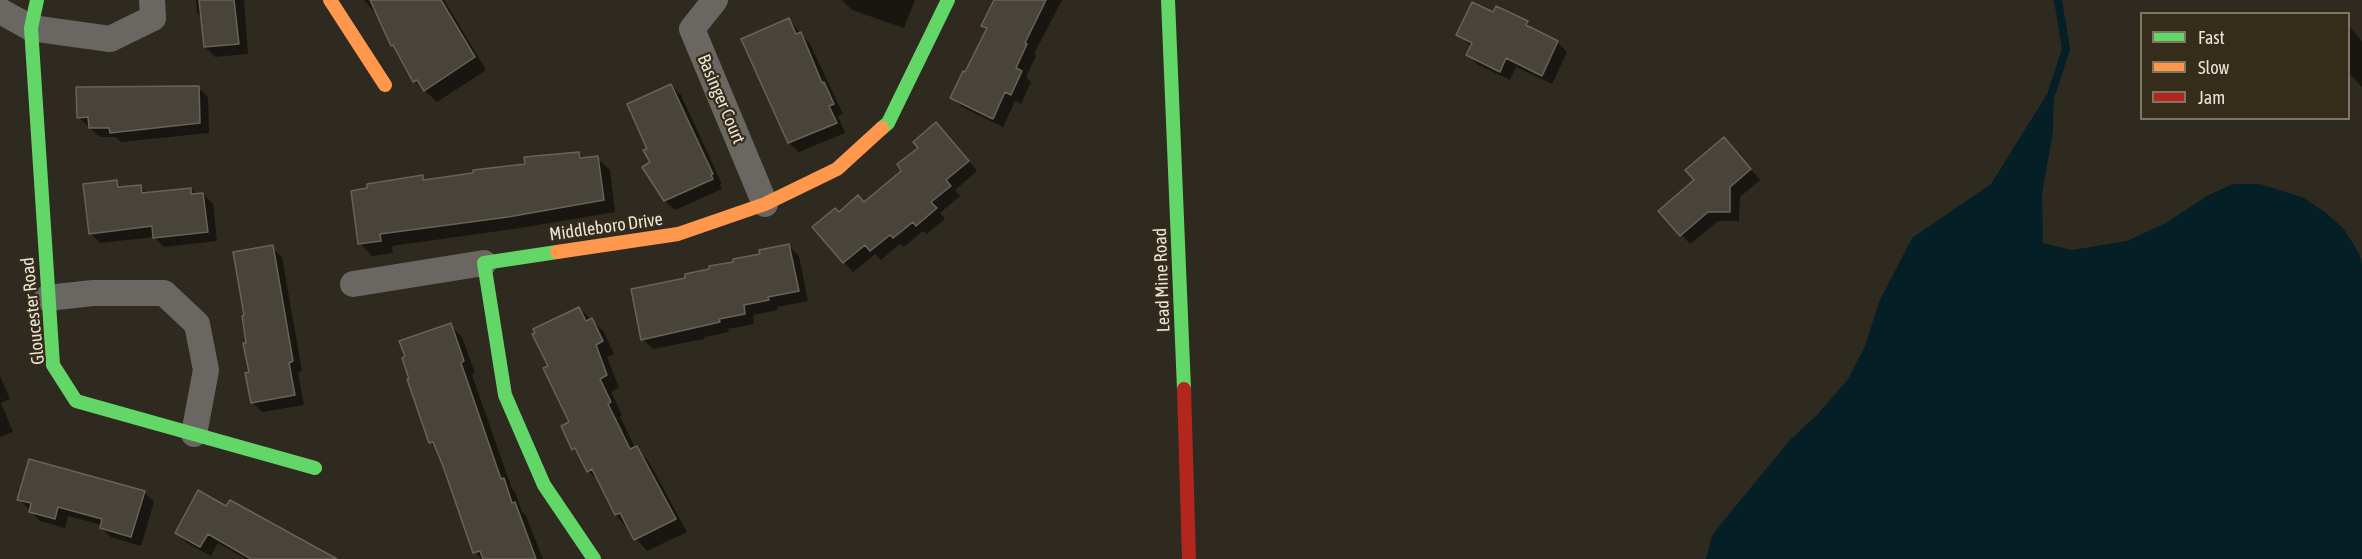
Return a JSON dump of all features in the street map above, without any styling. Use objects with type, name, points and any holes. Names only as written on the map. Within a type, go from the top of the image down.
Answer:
[{"type":"street","name":"Gloucester Road","points":[[38,0],[32,28],[47,298],[53,365],[76,401],[315,468]]},
{"type":"street","points":[[0,10],[32,28],[110,39],[153,18],[152,0]]},
{"type":"street","points":[[330,0],[385,85]]},
{"type":"street","name":"Basinger Court","points":[[715,0],[692,29],[765,204]]},
{"type":"street","name":"Middleboro Drive","points":[[484,263],[678,234],[765,204],[837,169],[888,123],[948,0]]},
{"type":"street","name":"Lead Mine Road","points":[[1168,0],[1181,285],[1189,559]]},
{"type":"street","points":[[353,284],[484,263],[505,395],[544,485],[594,559]]},
{"type":"street","points":[[47,298],[93,292],[164,293],[197,324],[206,370],[194,434]]},
{"type":"water","points":[[2054,83],[2053,131],[2042,194],[2043,243],[2072,250],[2127,241],[2166,223],[2207,196],[2233,184],[2260,184],[2302,197],[2325,212],[2343,228],[2359,253],[2362,264],[2362,559],[1706,559],[1712,536],[1721,524],[1789,441],[1818,414],[1848,379],[1865,346],[1879,302],[1912,238],[1991,184]]},
{"type":"building","points":[[199,0],[234,0],[239,44],[204,47]]},
{"type":"building","points":[[370,0],[441,0],[475,57],[424,91],[417,80],[413,82],[393,45],[391,46]]},
{"type":"building","points":[[994,0],[1046,0],[1025,43],[1027,44],[1016,68],[1022,71],[1011,95],[1005,92],[993,119],[950,98],[987,28],[981,26]]},
{"type":"building","points":[[1472,2],[1493,12],[1496,6],[1528,21],[1526,25],[1558,41],[1542,76],[1506,58],[1500,72],[1466,55],[1472,43],[1456,35]]},
{"type":"building","points":[[789,18],[796,34],[801,32],[822,83],[824,82],[834,104],[829,106],[837,123],[788,143],[741,39]]},
{"type":"building","points":[[671,84],[713,174],[711,175],[713,179],[664,201],[642,167],[650,162],[643,150],[647,149],[627,104]]},
{"type":"building","points":[[199,86],[200,123],[110,133],[109,128],[89,128],[88,117],[77,118],[76,87]]},
{"type":"building","points":[[936,122],[969,161],[946,180],[951,186],[931,202],[937,208],[916,226],[913,222],[893,238],[890,235],[870,251],[865,245],[843,263],[812,227],[835,208],[839,212],[858,195],[864,202],[901,171],[897,164],[918,148],[913,142]]},
{"type":"building","points":[[1724,137],[1751,169],[1730,187],[1730,212],[1708,212],[1680,236],[1658,211],[1694,180],[1685,170]]},
{"type":"building","points":[[579,152],[580,158],[598,156],[604,200],[508,217],[380,234],[381,241],[358,244],[351,191],[367,188],[367,184],[423,175],[423,180],[473,173],[473,170],[525,164],[524,157]]},
{"type":"building","points":[[117,180],[118,187],[141,185],[142,193],[191,188],[191,194],[203,193],[208,232],[153,238],[152,226],[89,234],[83,184]]},
{"type":"building","points":[[789,244],[799,291],[768,297],[769,300],[744,305],[745,314],[719,319],[720,322],[641,340],[631,289],[685,278],[685,274],[709,269],[709,266],[733,262],[733,259],[760,254],[759,250]]},
{"type":"building","points":[[273,245],[293,361],[289,363],[295,395],[251,403],[245,373],[249,372],[243,343],[246,343],[242,316],[244,315],[233,252]]},
{"type":"building","points":[[579,307],[586,321],[592,318],[603,341],[596,345],[607,375],[600,379],[611,402],[608,404],[630,449],[637,446],[676,519],[634,540],[620,513],[615,515],[592,469],[587,472],[575,448],[572,450],[561,426],[569,422],[543,368],[548,366],[532,334],[535,333],[533,329]]},
{"type":"building","points":[[451,323],[464,361],[461,363],[501,479],[504,478],[512,503],[515,502],[536,559],[483,559],[480,551],[473,553],[443,466],[433,442],[429,443],[407,379],[409,379],[402,358],[405,356],[399,341]]},
{"type":"building","points":[[29,459],[145,491],[131,537],[100,528],[102,519],[58,507],[55,519],[29,512],[31,503],[17,500]]},
{"type":"building","points":[[198,490],[226,506],[230,500],[337,559],[251,559],[208,534],[200,547],[175,533]]},
{"type":"waterway","points":[[2052,92],[2066,49],[2058,0]]},
{"type":"traffic: fast","points":[[37,0],[31,28],[53,365],[76,401],[315,468]]},
{"type":"traffic: fast","points":[[882,128],[888,123],[948,0]]},
{"type":"traffic: fast","points":[[1168,0],[1184,389]]},
{"type":"traffic: fast","points":[[557,252],[484,263],[505,395],[544,485],[594,559]]},
{"type":"traffic: slow","points":[[330,0],[385,85]]},
{"type":"traffic: slow","points":[[557,252],[678,234],[765,204],[837,169],[882,128]]},
{"type":"traffic: jam","points":[[1184,389],[1189,559]]}]
